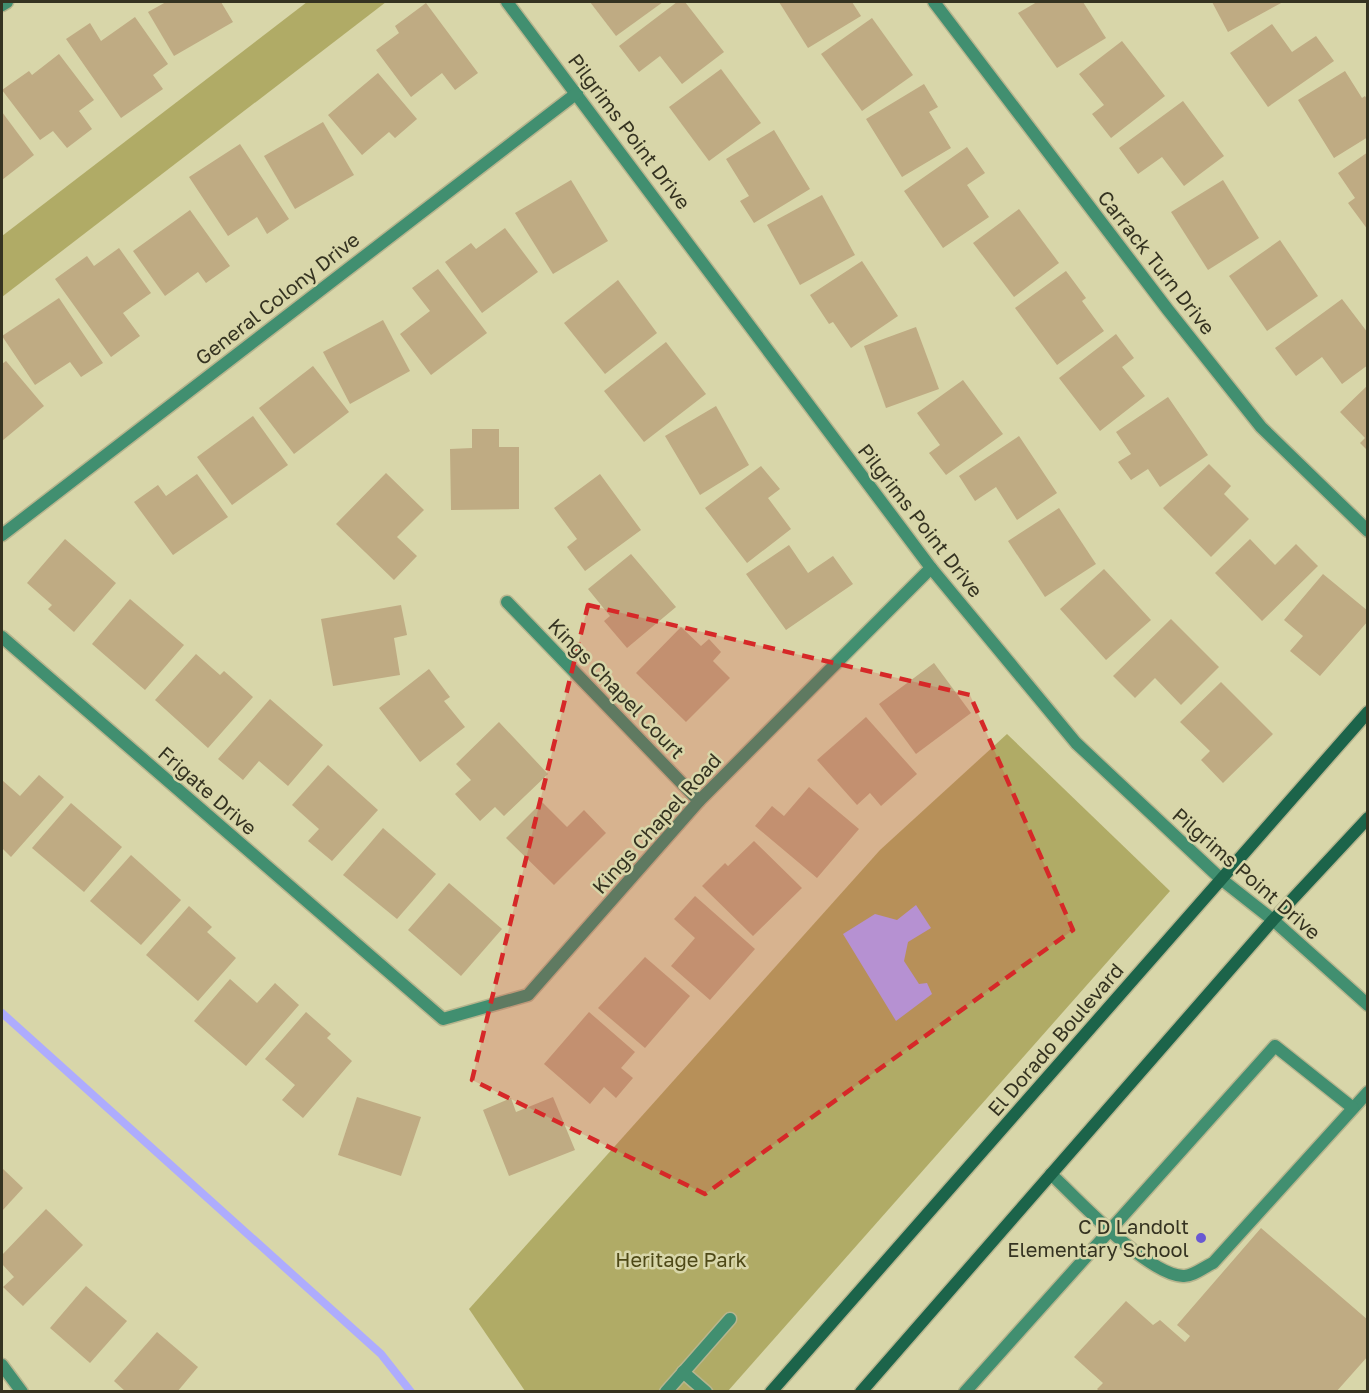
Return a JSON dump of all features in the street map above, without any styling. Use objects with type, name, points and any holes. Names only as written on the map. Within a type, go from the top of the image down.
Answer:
[{"type":"main road","name":"El Dorado Boulevard","points":[[771,1392],[1368,712]]},
{"type":"main road","points":[[861,1392],[1273,920],[1368,818]]},
{"type":"street","points":[[2,5],[7,2]]},
{"type":"street","name":"Pilgrims Point Drive","points":[[507,2],[931,568],[1076,743],[1221,879],[1273,920],[1368,1005]]},
{"type":"street","name":"Carrack Turn Drive","points":[[934,2],[1168,310],[1262,427],[1368,531]]},
{"type":"street","name":"General Colony Drive","points":[[2,535],[577,93]]},
{"type":"street","name":"Kings Chapel Road","points":[[388,971],[443,1019],[528,995],[699,801],[931,568]]},
{"type":"street","name":"Kings Chapel Court","points":[[507,602],[699,801]]},
{"type":"street","name":"Frigate Drive","points":[[2,637],[388,971]]},
{"type":"street","points":[[965,1392],[1275,1046],[1353,1108]]},
{"type":"street","points":[[1051,1174],[1110,1230],[1150,1262],[1172,1274],[1185,1277],[1213,1263],[1368,1092]]},
{"type":"street","points":[[666,1392],[730,1319]]},
{"type":"street","points":[[2,1365],[22,1392]]},
{"type":"street","points":[[683,1372],[706,1392]]},
{"type":"highlighted area","points":[[588,605],[970,695],[1073,930],[705,1194],[472,1080]]},
{"type":"green space","points":[[307,2],[386,2],[2,297],[2,236]]},
{"type":"green space","name":"Heritage Park","points":[[1007,734],[1170,891],[728,1391],[525,1391],[469,1309],[880,850]]},
{"type":"shaded area","points":[[916,905],[931,928],[908,942],[904,961],[919,984],[927,983],[932,994],[896,1021],[843,934],[875,914],[897,920]]},
{"type":"building","points":[[166,2],[221,2],[233,22],[174,56],[148,12]]},
{"type":"building","points":[[590,2],[663,2],[616,36]]},
{"type":"building","points":[[677,2],[685,2],[724,52],[682,84],[660,56],[639,72],[619,46]]},
{"type":"building","points":[[779,2],[852,2],[861,16],[808,48]]},
{"type":"building","points":[[1037,2],[1083,2],[1106,38],[1057,68],[1018,13]]},
{"type":"building","points":[[1212,2],[1283,2],[1228,32]]},
{"type":"building","points":[[426,3],[478,73],[455,90],[442,73],[411,97],[376,50],[399,33],[395,26]]},
{"type":"building","points":[[135,17],[168,64],[153,75],[163,89],[121,118],[66,39],[90,23],[101,41]]},
{"type":"building","points":[[872,18],[913,75],[862,111],[821,54]]},
{"type":"building","points":[[1272,24],[1292,52],[1316,36],[1334,61],[1268,107],[1230,53]]},
{"type":"building","points":[[1122,41],[1165,96],[1111,138],[1092,114],[1104,105],[1079,74]]},
{"type":"building","points":[[59,54],[94,100],[79,111],[92,129],[67,148],[53,131],[40,140],[2,90],[29,71],[32,75]]},
{"type":"building","points":[[721,69],[761,123],[709,161],[669,107]]},
{"type":"building","points":[[1345,71],[1362,98],[1365,96],[1368,101],[1368,137],[1334,158],[1298,100]]},
{"type":"building","points":[[378,73],[417,119],[395,138],[389,132],[362,155],[328,115]]},
{"type":"building","points":[[924,84],[938,107],[929,112],[951,148],[902,177],[866,119]]},
{"type":"building","points":[[1183,101],[1224,156],[1184,186],[1162,157],[1138,174],[1119,148]]},
{"type":"building","points":[[2,112],[34,155],[2,180]]},
{"type":"building","points":[[323,122],[354,175],[295,209],[264,156]]},
{"type":"building","points":[[774,130],[810,189],[754,223],[740,201],[749,196],[726,159]]},
{"type":"building","points":[[240,144],[289,219],[267,234],[257,217],[228,236],[189,177]]},
{"type":"building","points":[[967,147],[985,173],[967,185],[989,217],[943,248],[904,191]]},
{"type":"building","points":[[1368,152],[1368,230],[1348,203],[1355,198],[1338,173]]},
{"type":"building","points":[[571,180],[608,241],[553,274],[515,213]]},
{"type":"building","points":[[1223,180],[1259,238],[1208,270],[1171,212]]},
{"type":"building","points":[[822,195],[855,255],[800,285],[767,225]]},
{"type":"building","points":[[1019,209],[1059,263],[1014,297],[973,243]]},
{"type":"building","points":[[190,210],[230,266],[206,283],[198,272],[165,296],[133,251]]},
{"type":"building","points":[[505,228],[538,272],[482,313],[445,262],[471,243],[476,249]]},
{"type":"building","points":[[1280,240],[1318,296],[1267,331],[1229,276]]},
{"type":"building","points":[[119,248],[151,293],[123,313],[140,336],[111,357],[55,279],[87,256],[94,266]]},
{"type":"building","points":[[862,261],[898,316],[851,348],[833,322],[829,324],[810,295]]},
{"type":"building","points":[[438,269],[487,333],[431,375],[400,334],[430,311],[412,288]]},
{"type":"building","points":[[1066,271],[1086,298],[1082,301],[1104,331],[1057,365],[1015,308]]},
{"type":"building","points":[[618,280],[657,333],[605,374],[564,323]]},
{"type":"building","points":[[59,298],[103,363],[81,377],[70,362],[35,385],[2,336]]},
{"type":"building","points":[[1342,299],[1368,333],[1368,365],[1342,384],[1322,357],[1296,376],[1275,348]]},
{"type":"building","points":[[383,320],[410,371],[350,404],[323,352]]},
{"type":"building","points":[[916,327],[939,389],[886,408],[864,346]]},
{"type":"building","points":[[1116,334],[1134,358],[1122,367],[1145,396],[1100,431],[1059,378]]},
{"type":"building","points":[[666,342],[706,394],[644,442],[604,391]]},
{"type":"building","points":[[6,361],[44,406],[2,441],[2,364]]},
{"type":"building","points":[[313,366],[349,412],[294,454],[259,408]]},
{"type":"building","points":[[963,380],[1003,434],[946,475],[929,453],[940,445],[917,413]]},
{"type":"building","points":[[1368,385],[1368,451],[1360,443],[1365,438],[1340,412]]},
{"type":"building","points":[[1168,397],[1208,455],[1160,487],[1148,469],[1131,480],[1118,462],[1131,454],[1116,432]]},
{"type":"building","points":[[716,406],[749,465],[700,495],[665,436]]},
{"type":"building","points":[[253,416],[288,465],[232,505],[197,457]]},
{"type":"building","points":[[472,429],[499,429],[499,447],[519,447],[519,509],[451,510],[450,449],[472,448]]},
{"type":"building","points":[[1019,436],[1057,493],[1017,520],[996,487],[975,501],[959,476]]},
{"type":"building","points":[[1209,464],[1231,486],[1224,494],[1249,519],[1211,557],[1163,508]]},
{"type":"building","points":[[761,466],[780,489],[768,498],[791,529],[747,563],[705,508]]},
{"type":"building","points":[[386,473],[424,510],[397,537],[417,556],[394,580],[336,524]]},
{"type":"building","points":[[197,474],[228,517],[173,555],[134,502],[158,485],[166,496]]},
{"type":"building","points":[[600,474],[641,530],[585,571],[567,547],[577,539],[554,508]]},
{"type":"building","points":[[1059,508],[1096,564],[1045,597],[1008,541]]},
{"type":"building","points":[[65,539],[116,583],[74,632],[48,609],[52,605],[27,583]]},
{"type":"building","points":[[1250,539],[1275,565],[1296,544],[1318,566],[1262,621],[1215,573]]},
{"type":"building","points":[[789,545],[808,573],[833,556],[853,584],[786,630],[746,574]]},
{"type":"building","points":[[631,554],[676,607],[627,648],[604,621],[610,616],[588,589]]},
{"type":"building","points":[[1104,569],[1151,620],[1106,660],[1060,609]]},
{"type":"building","points":[[1323,574],[1368,611],[1368,621],[1320,676],[1290,651],[1303,636],[1284,620]]},
{"type":"building","points":[[130,599],[184,645],[145,690],[92,644]]},
{"type":"building","points":[[401,605],[407,635],[394,638],[400,675],[333,686],[321,619]]},
{"type":"building","points":[[1171,619],[1219,667],[1181,705],[1155,678],[1135,698],[1113,676]]},
{"type":"building","points":[[681,627],[701,646],[709,639],[721,652],[713,661],[730,678],[686,722],[636,673]]},
{"type":"building","points":[[196,654],[220,675],[224,671],[253,697],[208,748],[155,700]]},
{"type":"building","points":[[934,663],[971,713],[916,754],[879,704]]},
{"type":"building","points":[[429,669],[450,697],[444,701],[465,727],[420,762],[379,708]]},
{"type":"building","points":[[1221,682],[1273,734],[1223,783],[1201,760],[1210,751],[1180,722]]},
{"type":"building","points":[[270,699],[323,745],[288,786],[259,761],[243,780],[218,759]]},
{"type":"building","points":[[866,717],[917,774],[881,806],[870,793],[857,805],[817,760]]},
{"type":"building","points":[[499,722],[548,774],[504,816],[495,807],[480,821],[455,794],[471,780],[456,764]]},
{"type":"building","points":[[328,765],[378,810],[332,861],[308,841],[319,829],[292,805]]},
{"type":"building","points":[[39,775],[64,797],[11,857],[2,848],[2,780],[20,796]]},
{"type":"building","points":[[809,787],[859,829],[817,878],[755,826],[772,806],[784,816]]},
{"type":"building","points":[[542,802],[567,827],[584,810],[606,833],[554,885],[506,838]]},
{"type":"building","points":[[71,803],[122,847],[84,892],[32,848]]},
{"type":"building","points":[[383,828],[436,874],[397,919],[343,875]]},
{"type":"building","points":[[754,841],[802,888],[753,936],[702,886],[725,863],[728,866]]},
{"type":"building","points":[[131,855],[181,900],[141,945],[90,901]]},
{"type":"building","points":[[449,883],[502,929],[461,976],[408,930]]},
{"type":"building","points":[[695,896],[755,949],[710,1000],[671,966],[695,938],[674,919]]},
{"type":"building","points":[[189,906],[212,927],[207,932],[236,958],[198,1001],[146,955]]},
{"type":"building","points":[[645,957],[690,996],[645,1048],[598,1008]]},
{"type":"building","points":[[230,979],[257,1003],[275,983],[299,1005],[246,1066],[194,1021]]},
{"type":"building","points":[[306,1012],[331,1034],[327,1038],[352,1061],[303,1118],[282,1100],[295,1085],[265,1059]]},
{"type":"building","points":[[589,1012],[635,1052],[621,1068],[633,1078],[616,1098],[604,1087],[590,1104],[544,1064]]},
{"type":"building","points":[[357,1097],[421,1117],[401,1176],[338,1155]]},
{"type":"building","points":[[553,1097],[575,1150],[509,1176],[483,1110],[511,1098],[516,1112]]},
{"type":"building","points":[[2,1168],[23,1188],[2,1211]]},
{"type":"building","points":[[46,1209],[83,1245],[23,1306],[3,1287],[14,1277],[2,1264],[2,1255]]},
{"type":"building","points":[[1261,1228],[1368,1320],[1368,1356],[1336,1392],[1100,1392],[1097,1389],[1103,1383],[1074,1357],[1126,1301],[1153,1325],[1160,1320],[1185,1342],[1190,1336],[1177,1325]]},
{"type":"building","points":[[86,1286],[127,1321],[90,1363],[50,1328]]},
{"type":"building","points":[[157,1332],[198,1367],[177,1392],[126,1392],[114,1381]]},
{"type":"waterway","points":[[2,1013],[381,1354],[411,1392]]},
{"type":"place","name":"C D Landolt Elementary School","points":[[1201,1238]]}]
